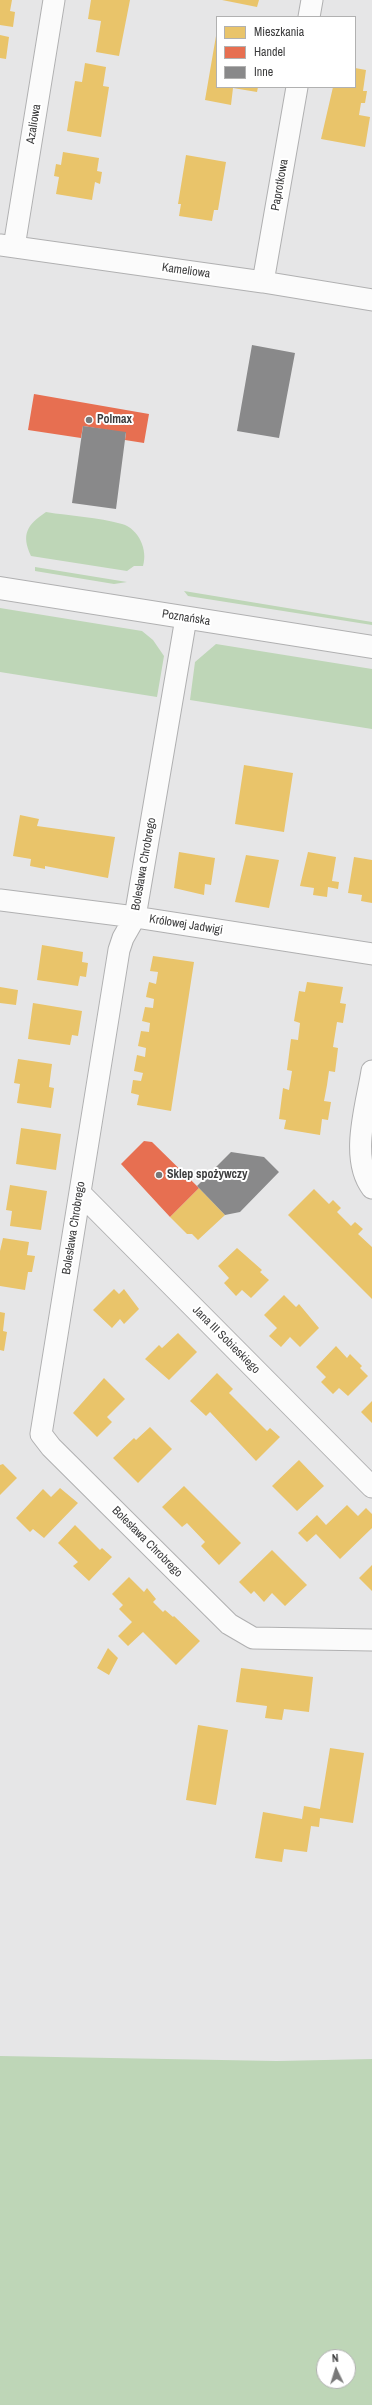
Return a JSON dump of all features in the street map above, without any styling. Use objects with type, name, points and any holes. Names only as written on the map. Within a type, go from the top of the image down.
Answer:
[{"type":"main road","name":"Poznańska","points":[[0,588],[372,647]]},
{"type":"street","name":"Azaliowa","points":[[7,246],[54,0]]},
{"type":"street","points":[[309,16],[312,0]]},
{"type":"street","name":"Paprotkowa","points":[[262,282],[296,88]]},
{"type":"street","name":"Kameliowa","points":[[7,246],[262,282],[372,300]]},
{"type":"street","name":"Bolesława Chrobrego","points":[[186,618],[135,917],[123,938],[119,950],[41,1434],[51,1448],[229,1624],[240,1631],[253,1638],[372,1640]]},
{"type":"street","name":"Królowej Jadwigi","points":[[0,900],[135,917],[372,954]]},
{"type":"street","points":[[372,1071],[360,1152],[365,1173],[372,1188]]},
{"type":"street","name":"Jana III Sobieskiego","points":[[80,1193],[372,1486]]},
{"type":"green space","points":[[46,512],[103,520],[122,524],[128,527],[133,530],[141,541],[144,553],[143,566],[134,566],[127,571],[31,556],[26,542],[26,536],[34,521]]},
{"type":"green space","points":[[35,567],[127,582],[114,584],[35,571]]},
{"type":"green space","points":[[184,591],[372,622],[372,625],[188,596]]},
{"type":"green space","points":[[0,608],[142,631],[153,640],[164,656],[157,697],[0,672]]},
{"type":"green space","points":[[216,644],[372,669],[372,729],[190,700],[195,662]]},
{"type":"green space","points":[[0,2056],[277,2061],[372,2059],[372,2405],[0,2405]]},
{"type":"building: Mieszkania","points":[[0,0],[12,0],[10,11],[15,12],[13,27],[0,25]]},
{"type":"building: Mieszkania","points":[[91,0],[130,0],[119,56],[96,52],[101,21],[88,19]]},
{"type":"building: Mieszkania","points":[[222,0],[259,0],[257,7]]},
{"type":"building: Mieszkania","points":[[0,35],[9,37],[6,59],[0,58]]},
{"type":"building: Mieszkania","points":[[216,36],[216,88],[233,88],[231,105],[205,100]]},
{"type":"building: Mieszkania","points":[[85,63],[106,67],[103,86],[109,87],[101,137],[67,131],[75,81],[82,82]]},
{"type":"building: Mieszkania","points":[[356,68],[366,70],[363,91],[367,91],[365,103],[361,103],[359,115],[370,117],[365,147],[321,139],[333,88],[356,88]]},
{"type":"building: Mieszkania","points":[[233,88],[258,88],[257,92]]},
{"type":"building: Mieszkania","points":[[63,152],[99,158],[97,171],[102,172],[100,184],[95,182],[92,200],[56,194],[59,177],[54,176],[56,164],[61,165]]},
{"type":"building: Mieszkania","points":[[186,155],[226,162],[218,210],[214,210],[212,221],[179,216],[181,204],[178,204]]},
{"type":"building: Mieszkania","points":[[244,765],[293,773],[284,832],[235,824]]},
{"type":"building: Mieszkania","points":[[20,815],[39,819],[37,826],[115,837],[108,878],[45,866],[45,869],[30,866],[31,859],[13,856]]},
{"type":"building: Mieszkania","points":[[179,852],[215,858],[211,885],[205,884],[204,895],[174,888]]},
{"type":"building: Mieszkania","points":[[308,852],[336,857],[332,881],[339,882],[338,889],[328,887],[327,897],[313,895],[314,888],[300,886]]},
{"type":"building: Mieszkania","points":[[246,855],[279,860],[269,908],[235,902]]},
{"type":"building: Mieszkania","points":[[354,857],[372,860],[372,903],[361,901],[362,895],[348,893]]},
{"type":"building: Mieszkania","points":[[42,945],[83,952],[82,962],[88,963],[86,977],[80,976],[78,986],[37,980]]},
{"type":"building: Mieszkania","points":[[153,956],[194,962],[171,1111],[137,1105],[139,1095],[131,1093],[133,1080],[141,1081],[143,1073],[134,1071],[137,1055],[145,1057],[146,1048],[138,1046],[141,1031],[149,1032],[150,1023],[142,1021],[145,1007],[153,1008],[154,999],[146,997],[149,982],[156,984],[158,972],[150,971]]},
{"type":"building: Mieszkania","points":[[307,982],[343,987],[340,1003],[346,1004],[343,1023],[337,1022],[333,1047],[338,1048],[335,1072],[329,1071],[324,1101],[331,1102],[328,1120],[322,1119],[320,1135],[284,1129],[286,1120],[279,1119],[283,1088],[289,1090],[292,1071],[287,1070],[291,1039],[298,1040],[300,1023],[294,1021],[299,991],[305,992]]},
{"type":"building: Mieszkania","points":[[0,987],[18,990],[16,1005],[0,1003]]},
{"type":"building: Mieszkania","points":[[33,1003],[82,1011],[78,1036],[72,1035],[70,1045],[28,1039]]},
{"type":"building: Mieszkania","points":[[18,1059],[52,1064],[49,1087],[54,1088],[51,1108],[17,1103],[20,1084],[14,1083]]},
{"type":"building: Mieszkania","points":[[21,1128],[61,1134],[56,1170],[16,1164]]},
{"type":"building: Mieszkania","points":[[10,1185],[47,1191],[41,1230],[10,1226],[12,1211],[6,1210]]},
{"type":"building: Mieszkania","points":[[199,1188],[225,1215],[198,1240],[192,1234],[187,1234],[170,1217]]},
{"type":"building: Mieszkania","points":[[314,1189],[329,1204],[333,1200],[341,1208],[337,1212],[351,1226],[355,1222],[363,1229],[358,1234],[372,1247],[372,1299],[288,1215]]},
{"type":"building: Mieszkania","points":[[3,1238],[29,1242],[27,1255],[35,1256],[32,1272],[28,1272],[25,1290],[0,1286],[0,1251]]},
{"type":"building: Mieszkania","points":[[237,1248],[262,1270],[260,1272],[269,1280],[251,1298],[242,1290],[236,1296],[224,1283],[229,1278],[218,1266]]},
{"type":"building: Mieszkania","points":[[114,1289],[119,1294],[124,1289],[139,1309],[124,1324],[120,1319],[112,1328],[93,1310]]},
{"type":"building: Mieszkania","points":[[284,1295],[296,1307],[299,1304],[319,1328],[300,1347],[290,1337],[281,1347],[269,1336],[277,1328],[264,1315]]},
{"type":"building: Mieszkania","points":[[0,1312],[5,1313],[3,1331],[7,1332],[4,1351],[0,1350]]},
{"type":"building: Mieszkania","points":[[178,1333],[197,1352],[169,1380],[145,1359],[159,1345],[162,1348]]},
{"type":"building: Mieszkania","points":[[336,1346],[347,1358],[350,1354],[362,1366],[360,1368],[368,1376],[348,1396],[339,1388],[333,1394],[321,1382],[326,1377],[316,1367]]},
{"type":"building: Mieszkania","points":[[217,1373],[233,1389],[229,1393],[267,1431],[270,1428],[280,1437],[256,1461],[210,1412],[206,1416],[190,1401]]},
{"type":"building: Mieszkania","points":[[104,1378],[125,1399],[107,1417],[112,1422],[97,1437],[73,1413]]},
{"type":"building: Mieszkania","points":[[372,1401],[372,1423],[361,1412]]},
{"type":"building: Mieszkania","points":[[150,1427],[172,1449],[138,1483],[113,1458],[134,1438],[136,1440]]},
{"type":"building: Mieszkania","points":[[299,1460],[324,1486],[297,1511],[272,1486]]},
{"type":"building: Mieszkania","points":[[3,1464],[17,1478],[0,1495],[0,1465]]},
{"type":"building: Mieszkania","points":[[184,1486],[241,1543],[219,1565],[201,1546],[205,1542],[187,1523],[182,1527],[162,1507]]},
{"type":"building: Mieszkania","points":[[60,1488],[78,1503],[44,1538],[33,1529],[30,1532],[16,1518],[43,1489],[51,1497]]},
{"type":"building: Mieszkania","points":[[347,1505],[358,1516],[366,1508],[372,1514],[372,1528],[340,1559],[316,1534],[307,1542],[298,1533],[317,1515],[326,1525]]},
{"type":"building: Mieszkania","points":[[75,1525],[100,1550],[102,1548],[112,1557],[89,1581],[73,1566],[78,1562],[58,1543]]},
{"type":"building: Mieszkania","points":[[272,1550],[307,1585],[285,1606],[272,1593],[264,1602],[254,1591],[251,1594],[239,1582]]},
{"type":"building: Mieszkania","points":[[372,1565],[372,1591],[359,1578]]},
{"type":"building: Mieszkania","points":[[129,1577],[144,1592],[147,1588],[156,1599],[153,1602],[163,1612],[165,1610],[173,1617],[174,1616],[200,1641],[176,1665],[143,1632],[128,1646],[118,1636],[132,1622],[119,1609],[123,1605],[112,1594]]},
{"type":"building: Mieszkania","points":[[108,1648],[118,1658],[109,1675],[97,1668]]},
{"type":"building: Mieszkania","points":[[241,1668],[313,1677],[309,1712],[284,1709],[282,1720],[265,1718],[267,1706],[236,1702]]},
{"type":"building: Mieszkania","points":[[198,1725],[228,1730],[216,1805],[186,1800]]},
{"type":"building: Mieszkania","points":[[330,1748],[364,1753],[353,1823],[320,1818],[319,1827],[311,1826],[307,1852],[284,1849],[282,1862],[255,1858],[263,1812],[302,1819],[304,1806],[320,1809]]},
{"type":"building: Handel","name":"Polmax","points":[[34,394],[149,414],[144,443],[125,440],[126,433],[83,426],[81,438],[28,430]]},
{"type":"building: Handel","name":"Sklep spożywczy","points":[[144,1141],[152,1142],[199,1188],[170,1217],[121,1164]]},
{"type":"building: Inne","points":[[252,345],[295,353],[279,438],[237,431]]},
{"type":"building: Inne","points":[[83,426],[126,432],[116,509],[72,503]]},
{"type":"building: Inne","points":[[231,1152],[264,1157],[279,1172],[240,1212],[225,1215],[197,1186]]},
{"type":"place","name":"Polmax","points":[[89,420]]},
{"type":"place","name":"Sklep spożywczy","points":[[159,1175]]}]
